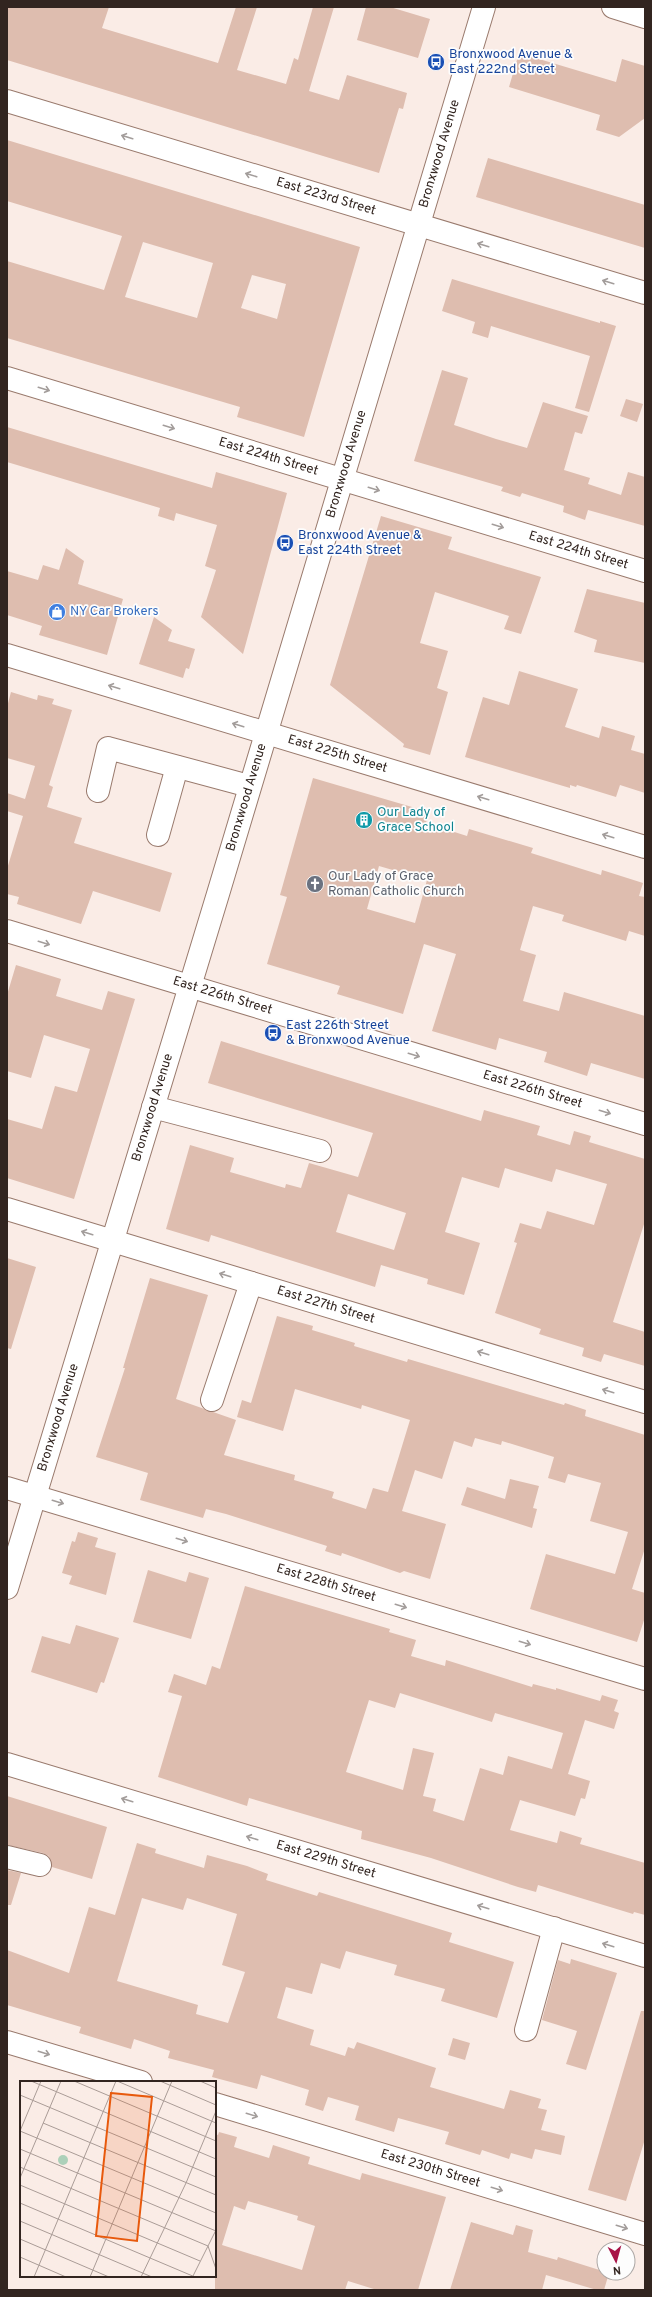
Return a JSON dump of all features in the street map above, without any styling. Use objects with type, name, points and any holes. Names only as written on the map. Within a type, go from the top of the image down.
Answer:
[{"type":"street","name":"Bronxwood Avenue","points":[[7,1588],[484,7]]},
{"type":"street","points":[[613,7],[645,17]]},
{"type":"street","name":"East 223rd Street","points":[[7,101],[645,293]]},
{"type":"street","name":"East 224th Street","points":[[7,378],[645,571]]},
{"type":"street","name":"East 225th Street","points":[[7,655],[645,847]]},
{"type":"street","points":[[98,791],[108,748],[249,786]]},
{"type":"street","points":[[158,835],[177,767]]},
{"type":"street","name":"East 226th Street","points":[[7,932],[645,1124]]},
{"type":"street","points":[[152,1107],[320,1151]]},
{"type":"street","name":"East 227th Street","points":[[7,1209],[645,1402]]},
{"type":"street","points":[[212,1400],[251,1283]]},
{"type":"street","name":"East 228th Street","points":[[7,1488],[35,1495],[645,1679]]},
{"type":"street","name":"East 229th Street","points":[[7,1764],[645,1956]]},
{"type":"street","points":[[7,1857],[40,1865]]},
{"type":"street","points":[[526,2030],[554,1928]]},
{"type":"street","points":[[7,2042],[138,2081]]},
{"type":"street","name":"East 230th Street","points":[[216,2104],[645,2234]]},
{"type":"building","points":[[7,7],[109,7],[102,28],[218,63],[236,7],[257,7],[237,70],[286,84],[294,58],[298,60],[313,7],[334,7],[309,91],[339,100],[347,75],[407,93],[403,109],[399,108],[379,173],[7,60]]},
{"type":"building","points":[[366,7],[390,7],[430,19],[418,58],[357,40]]},
{"type":"building","points":[[519,53],[616,82],[622,59],[645,66],[645,118],[619,137],[596,130],[600,115],[509,87]]},
{"type":"building","points":[[7,140],[360,247],[304,437],[237,417],[240,407],[7,338],[7,261],[104,290],[122,236],[7,201]],"holes":[[[143,242],[213,263],[197,318],[125,297]],[[252,275],[286,284],[277,319],[241,308]]]},
{"type":"building","points":[[488,158],[645,205],[645,248],[476,197]]},
{"type":"building","points":[[452,279],[600,323],[600,321],[616,326],[589,412],[575,408],[590,356],[491,326],[488,338],[472,333],[475,322],[442,311]]},
{"type":"building","points":[[442,370],[468,378],[454,425],[496,439],[527,448],[543,402],[588,416],[582,434],[575,432],[564,470],[590,478],[588,484],[621,495],[628,472],[645,477],[645,526],[588,510],[585,520],[563,512],[564,506],[522,493],[520,497],[501,491],[503,487],[414,461]]},
{"type":"building","points":[[626,399],[643,404],[637,422],[620,416]]},
{"type":"building","points":[[7,427],[212,488],[216,472],[287,493],[243,654],[201,617],[216,570],[205,566],[217,525],[176,513],[174,521],[158,516],[160,508],[7,462]]},
{"type":"building","points":[[381,516],[452,537],[448,549],[541,577],[521,634],[504,629],[509,616],[435,592],[420,643],[448,651],[437,688],[448,692],[430,755],[403,747],[404,744],[330,685]]},
{"type":"building","points":[[66,548],[84,561],[78,584],[123,599],[107,655],[39,635],[42,626],[7,615],[7,571],[38,580],[43,565],[59,570]]},
{"type":"building","points":[[587,589],[645,603],[645,663],[594,652],[597,640],[574,632]]},
{"type":"building","points":[[154,617],[172,630],[168,641],[195,649],[189,669],[186,668],[183,678],[139,664]]},
{"type":"building","points":[[519,671],[578,689],[565,727],[599,738],[602,726],[635,736],[631,750],[645,754],[645,793],[620,785],[616,797],[577,785],[576,787],[570,785],[570,788],[465,757],[483,697],[509,705]]},
{"type":"building","points":[[11,692],[37,700],[38,695],[54,699],[52,704],[72,710],[49,785],[53,787],[47,807],[82,818],[74,843],[172,873],[160,912],[93,891],[81,924],[17,904],[19,897],[7,894],[7,869],[23,816],[7,811],[7,793],[25,799],[35,766],[7,758],[7,707]]},
{"type":"building","points":[[313,778],[429,812],[426,823],[467,836],[469,829],[533,848],[531,853],[601,875],[602,870],[643,883],[639,896],[645,897],[645,936],[629,931],[626,941],[562,921],[564,915],[533,906],[520,950],[536,955],[523,1001],[559,1011],[564,992],[645,1016],[645,1079],[591,1063],[587,1076],[544,1062],[547,1052],[499,1038],[496,1050],[432,1031],[456,954],[424,944],[403,1014],[337,994],[340,986],[267,964],[287,897],[280,895]],"holes":[[[379,866],[427,880],[415,923],[367,909]]]},
{"type":"building","points":[[16,965],[61,979],[56,996],[102,1010],[108,991],[135,999],[74,1199],[7,1178],[7,1119],[42,1129],[55,1086],[77,1092],[90,1049],[44,1035],[31,1078],[7,1071],[7,995]]},
{"type":"building","points":[[221,1041],[481,1121],[484,1110],[540,1126],[537,1135],[570,1145],[574,1131],[591,1136],[589,1142],[645,1159],[645,1221],[613,1322],[645,1332],[645,1366],[604,1354],[601,1362],[582,1356],[584,1348],[539,1334],[541,1329],[495,1313],[517,1243],[514,1242],[520,1223],[541,1229],[547,1211],[594,1225],[607,1184],[556,1169],[552,1182],[505,1168],[499,1188],[462,1177],[445,1232],[480,1243],[464,1295],[427,1284],[428,1279],[381,1265],[375,1287],[211,1235],[209,1242],[166,1229],[190,1145],[234,1158],[230,1172],[285,1188],[286,1184],[301,1188],[309,1163],[358,1177],[373,1133],[208,1083]],"holes":[[[348,1194],[406,1213],[394,1250],[336,1232]]]},
{"type":"building","points":[[7,1258],[36,1267],[11,1349],[7,1348]]},
{"type":"building","points":[[150,1278],[208,1295],[176,1399],[236,1420],[224,1455],[295,1475],[294,1480],[334,1492],[332,1498],[366,1509],[373,1488],[388,1492],[410,1420],[362,1405],[361,1409],[295,1389],[283,1431],[237,1417],[242,1400],[251,1403],[277,1316],[313,1326],[312,1330],[355,1343],[354,1346],[407,1362],[408,1359],[564,1405],[565,1403],[586,1410],[585,1416],[645,1435],[645,1548],[632,1589],[645,1593],[645,1617],[637,1642],[530,1609],[546,1554],[615,1574],[628,1532],[590,1521],[601,1483],[568,1474],[565,1483],[548,1478],[554,1457],[502,1441],[501,1445],[475,1438],[472,1447],[454,1441],[442,1479],[415,1470],[402,1511],[446,1524],[430,1579],[404,1571],[400,1573],[342,1553],[341,1556],[325,1551],[327,1546],[226,1514],[206,1509],[203,1518],[140,1500],[148,1473],[96,1457],[125,1368],[123,1368]]},
{"type":"building","points":[[510,1479],[539,1486],[533,1508],[537,1509],[532,1528],[461,1505],[467,1487],[505,1499]]},
{"type":"building","points":[[78,1532],[98,1538],[95,1547],[116,1553],[106,1595],[69,1584],[72,1576],[62,1573],[72,1541],[75,1542]]},
{"type":"building","points":[[148,1570],[186,1582],[189,1572],[209,1578],[191,1639],[133,1622]]},
{"type":"building","points":[[245,1586],[390,1629],[389,1632],[416,1640],[411,1656],[445,1666],[446,1660],[532,1687],[533,1684],[556,1690],[556,1688],[600,1701],[602,1695],[618,1700],[614,1711],[619,1713],[614,1729],[585,1720],[568,1774],[590,1781],[585,1799],[581,1798],[575,1816],[520,1800],[510,1830],[557,1843],[560,1831],[582,1838],[580,1844],[645,1863],[645,1915],[634,1912],[633,1914],[538,1885],[536,1892],[518,1887],[431,1858],[361,1839],[362,1831],[249,1798],[247,1806],[158,1777],[182,1696],[168,1692],[174,1674],[206,1685],[212,1666],[220,1669]],"holes":[[[400,1693],[492,1722],[495,1713],[563,1733],[552,1769],[508,1756],[503,1775],[480,1768],[464,1821],[433,1811],[436,1799],[423,1796],[434,1753],[413,1748],[403,1790],[346,1772],[369,1700],[395,1708]]]},
{"type":"building","points":[[76,1625],[119,1638],[104,1683],[101,1682],[97,1693],[31,1672],[42,1636],[70,1644]]},
{"type":"building","points":[[7,1796],[107,1827],[92,1879],[52,1867],[49,1856],[43,1853],[7,1845]]},
{"type":"building","points":[[137,1843],[156,1849],[155,1853],[204,1868],[207,1855],[247,1866],[268,1874],[266,1880],[317,1896],[319,1892],[452,1933],[449,1942],[514,1962],[497,2018],[441,2001],[445,1989],[394,1975],[397,1965],[346,1951],[340,1969],[321,1963],[312,1994],[286,1987],[277,2018],[314,2030],[310,2045],[345,2056],[348,2047],[354,2049],[357,2042],[436,2068],[430,2087],[504,2109],[510,2090],[541,2099],[538,2108],[547,2110],[541,2130],[565,2136],[561,2155],[535,2149],[532,2159],[511,2153],[509,2159],[482,2150],[480,2155],[445,2144],[449,2132],[398,2118],[394,2132],[355,2120],[359,2106],[328,2097],[323,2111],[305,2105],[309,2090],[261,2075],[257,2089],[212,2077],[214,2070],[168,2058],[170,2051],[134,2039],[131,2049],[79,2033],[81,2027],[7,2005],[7,1950],[69,1973],[89,1907],[115,1915]],"holes":[[[142,1898],[183,1910],[187,1898],[237,1914],[222,1965],[245,1972],[228,2023],[196,2014],[198,2005],[117,1981]]]},
{"type":"building","points":[[7,1870],[21,1873],[11,1905],[7,1905]]},
{"type":"building","points":[[571,1959],[617,1973],[586,2070],[566,2064],[577,2031],[542,2020],[558,1960],[570,1964]]},
{"type":"building","points":[[641,2011],[645,2011],[645,2139],[626,2201],[588,2190]]},
{"type":"building","points":[[453,2038],[470,2043],[465,2060],[448,2055]]},
{"type":"building","points":[[219,2132],[237,2137],[234,2147],[269,2158],[273,2145],[310,2157],[308,2164],[360,2180],[362,2173],[446,2197],[418,2290],[377,2290],[348,2281],[345,2290],[215,2290],[216,2134],[218,2135]],"holes":[[[248,2201],[298,2216],[297,2220],[315,2226],[302,2270],[222,2245],[234,2206],[245,2210]]]},
{"type":"building","points":[[471,2222],[513,2235],[516,2225],[533,2230],[528,2252],[557,2260],[558,2257],[596,2269],[596,2281],[607,2281],[604,2290],[597,2290],[546,2275],[542,2290],[450,2290]]},
{"type":"place","name":"Bronxwood Avenue & East 222nd Street","points":[[436,62]]},
{"type":"place","name":"Bronxwood Avenue & East 224th Street","points":[[285,543]]},
{"type":"place","name":"NY Car Brokers","points":[[57,612]]},
{"type":"place","name":"Our Lady of Grace School","points":[[364,820]]},
{"type":"place","name":"Our Lady of Grace Roman Catholic Church","points":[[315,884]]},
{"type":"place","name":"East 226th Street & Bronxwood Avenue","points":[[273,1033]]}]
